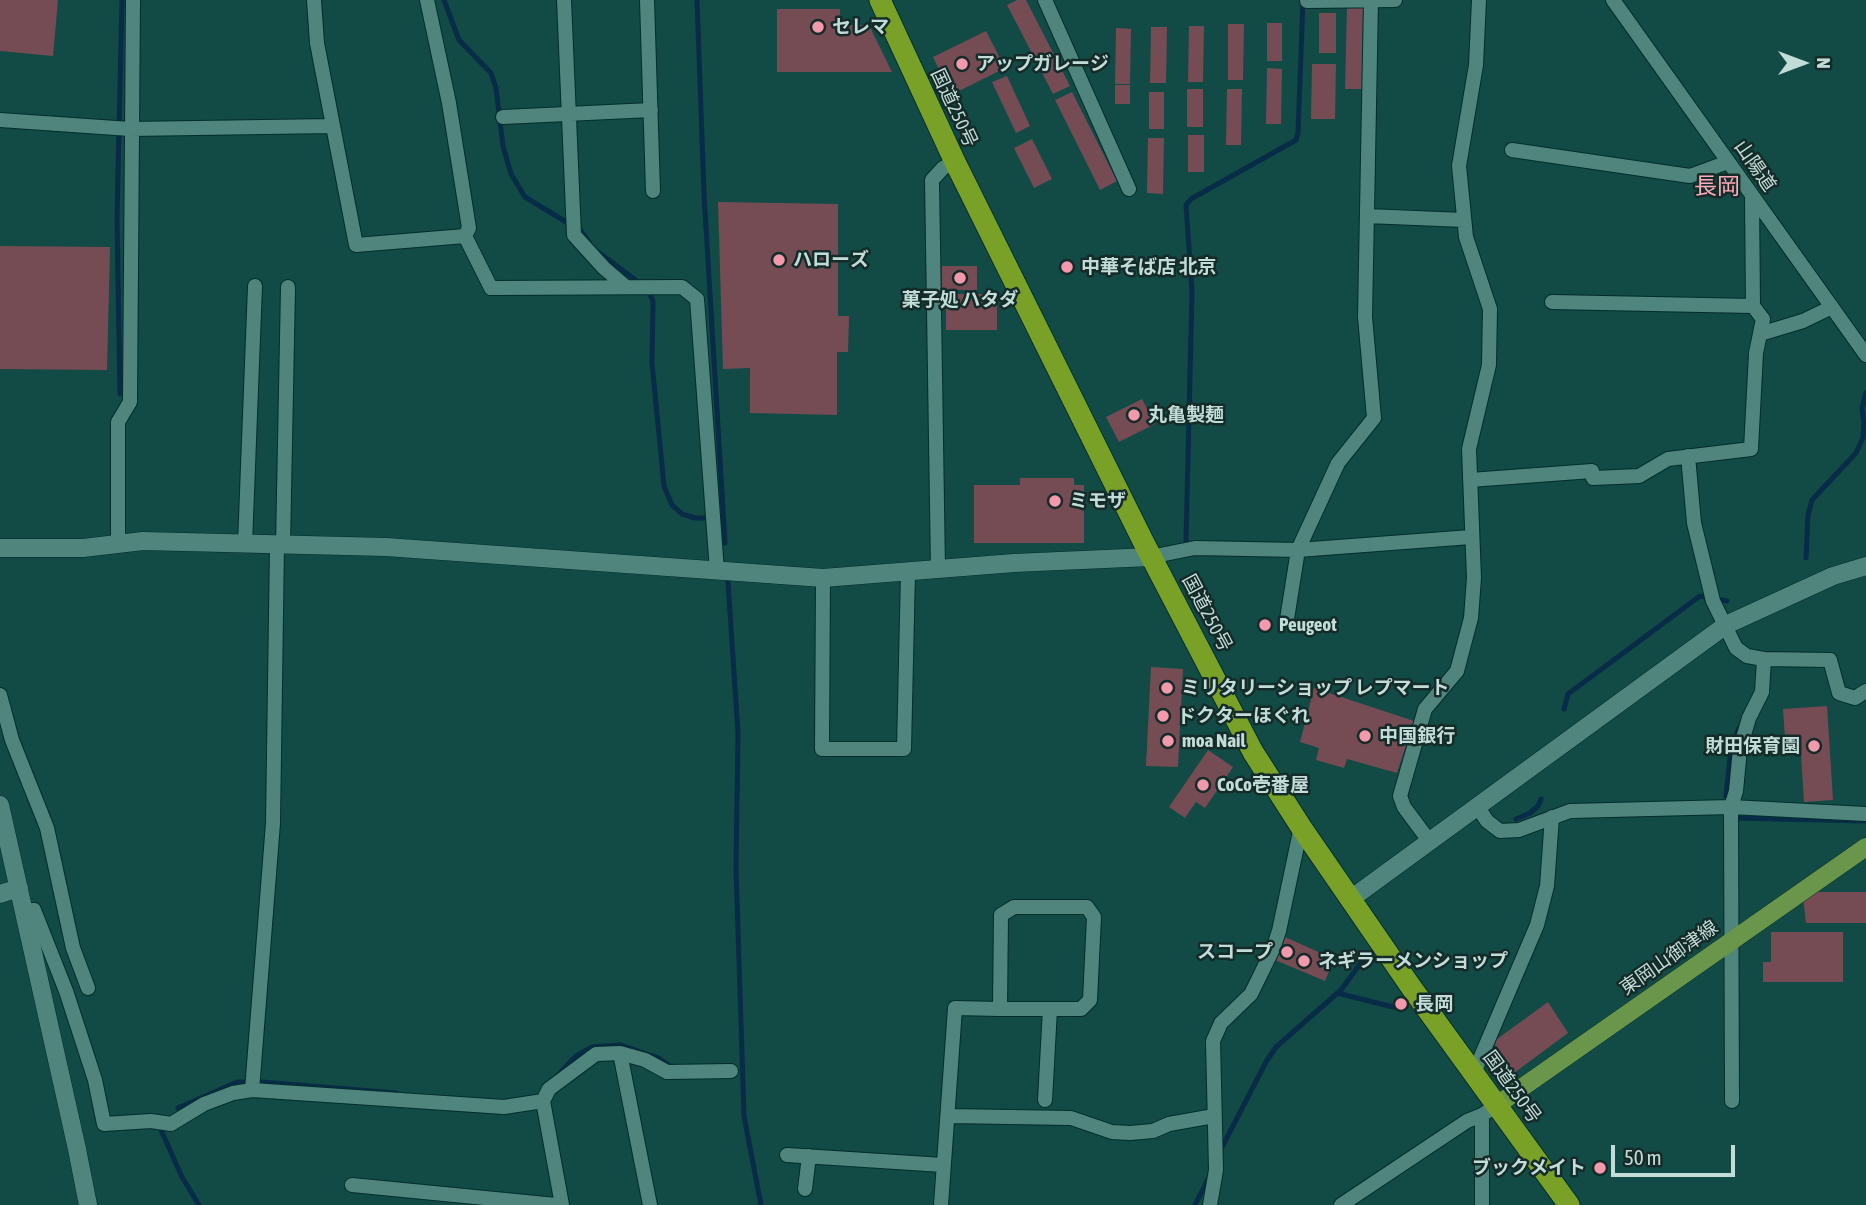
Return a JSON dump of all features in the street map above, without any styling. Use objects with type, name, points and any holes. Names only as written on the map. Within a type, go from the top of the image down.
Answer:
[{"type":"highway","name":"国道250号","points":[[880,0],[955,162],[1150,557],[1253,752],[1300,834],[1352,898],[1411,987],[1474,1073],[1490,1110],[1569,1205]]},
{"type":"main road","name":"東岡山御津線","points":[[1490,1110],[1866,847]]},
{"type":"street","points":[[118,542],[118,422],[130,402],[124,128],[133,0]]},
{"type":"street","points":[[314,0],[317,43],[356,245],[465,236]]},
{"type":"street","points":[[427,0],[449,103],[469,228],[465,236]]},
{"type":"street","points":[[564,0],[574,234],[604,268],[639,287]]},
{"type":"street","points":[[647,0],[653,191]]},
{"type":"street","points":[[1045,0],[1129,189]]},
{"type":"street","points":[[1287,619],[1298,550],[1338,463],[1374,418],[1365,317],[1371,0]]},
{"type":"street","points":[[1307,1],[1395,0]]},
{"type":"street","points":[[1430,842],[1404,807],[1400,796],[1425,709],[1457,671],[1471,618],[1474,578],[1469,449],[1489,365],[1490,309],[1466,237],[1459,166],[1476,65],[1479,0]]},
{"type":"street","name":"山陽道","points":[[1613,0],[1866,355]]},
{"type":"street","points":[[503,117],[651,110]]},
{"type":"street","points":[[0,120],[124,128],[332,126]]},
{"type":"street","points":[[1512,150],[1690,176],[1728,162]]},
{"type":"street","points":[[938,569],[932,180],[943,168],[955,162]]},
{"type":"street","points":[[1469,480],[1592,471],[1593,478],[1639,476],[1668,459],[1751,449],[1756,353],[1763,319],[1753,306],[1752,195]]},
{"type":"street","points":[[1367,216],[1464,220]]},
{"type":"street","points":[[465,236],[491,288],[682,287],[697,299],[717,571]]},
{"type":"street","points":[[245,544],[255,286]]},
{"type":"street","points":[[252,1085],[273,823],[288,287]]},
{"type":"street","points":[[1552,302],[1753,306]]},
{"type":"street","points":[[1760,334],[1803,321],[1832,307]]},
{"type":"street","points":[[1848,330],[1866,328]]},
{"type":"street","points":[[1688,457],[1693,523],[1711,595],[1736,648],[1748,656],[1765,659],[1830,660],[1839,693],[1855,698],[1866,691]]},
{"type":"street","points":[[0,548],[83,548],[118,542],[422,549],[823,578],[1014,563],[1150,557],[1195,548],[1298,550],[1471,537]]},
{"type":"street","points":[[1352,898],[1726,625],[1833,576],[1866,566]]},
{"type":"street","points":[[823,578],[821,749],[904,749],[908,572]]},
{"type":"street","points":[[1732,1101],[1731,807],[1736,791],[1740,749],[1749,718],[1762,692],[1765,659]]},
{"type":"street","points":[[0,695],[12,740],[47,828],[73,948],[88,988]]},
{"type":"street","points":[[0,805],[88,1205]]},
{"type":"street","points":[[1478,807],[1487,821],[1500,831],[1519,830],[1570,811],[1731,807],[1866,814]]},
{"type":"street","points":[[1474,1073],[1537,925],[1547,886],[1552,817]]},
{"type":"street","points":[[1210,1205],[1216,1170],[1213,1041],[1221,1023],[1251,994],[1273,949],[1300,834]]},
{"type":"street","points":[[0,894],[19,888]]},
{"type":"street","points":[[941,1205],[955,1008],[1000,1009],[1081,1009],[1090,1000],[1094,917],[1087,907],[1014,907],[1002,915],[1000,1009]]},
{"type":"street","points":[[23,911],[34,910],[66,991],[96,1080],[104,1124],[150,1121],[171,1124],[205,1104],[252,1085],[504,1107],[543,1101]]},
{"type":"street","points":[[1045,1100],[1050,1009]]},
{"type":"street","points":[[620,1053],[650,1205]]},
{"type":"street","points":[[562,1205],[543,1101],[549,1089],[596,1054],[620,1053],[645,1060],[667,1072],[731,1071]]},
{"type":"street","points":[[1341,1205],[1467,1121],[1490,1110]]},
{"type":"street","points":[[1482,1205],[1490,1110]]},
{"type":"street","points":[[949,1116],[1071,1118],[1112,1132],[1130,1132],[1153,1131],[1169,1124],[1214,1116]]},
{"type":"street","points":[[787,1155],[943,1165]]},
{"type":"street","points":[[805,1189],[809,1156]]},
{"type":"street","points":[[352,1185],[556,1205]]},
{"type":"building","points":[[0,0],[58,0],[53,56],[0,51]]},
{"type":"building","points":[[1017,0],[1026,0],[1070,86],[1053,94],[1007,5]]},
{"type":"building","points":[[1347,7],[1363,8],[1362,89],[1345,89]]},
{"type":"building","points":[[777,9],[840,9],[840,25],[869,25],[892,72],[777,72]]},
{"type":"building","points":[[1319,13],[1336,13],[1336,53],[1319,53]]},
{"type":"building","points":[[1267,23],[1282,23],[1282,61],[1267,61]]},
{"type":"building","points":[[1228,24],[1244,24],[1243,80],[1228,80]]},
{"type":"building","points":[[1189,26],[1204,26],[1203,82],[1188,82]]},
{"type":"building","points":[[1151,27],[1167,27],[1166,83],[1150,83]]},
{"type":"building","points":[[1116,28],[1131,29],[1130,84],[1115,84]]},
{"type":"building","points":[[986,31],[1005,68],[951,95],[933,57]]},
{"type":"building","points":[[1312,64],[1336,64],[1335,119],[1311,119]]},
{"type":"building","points":[[1267,68],[1282,69],[1281,124],[1266,124]]},
{"type":"building","points":[[1007,76],[1030,126],[1016,133],[992,82]]},
{"type":"building","points":[[1115,85],[1130,85],[1130,104],[1115,104]]},
{"type":"building","points":[[1187,89],[1203,89],[1203,127],[1187,127]]},
{"type":"building","points":[[1227,89],[1242,89],[1241,145],[1226,145]]},
{"type":"building","points":[[1072,92],[1117,181],[1100,190],[1055,100]]},
{"type":"building","points":[[1149,92],[1164,92],[1164,129],[1149,129]]},
{"type":"building","points":[[1188,135],[1204,135],[1204,172],[1188,172]]},
{"type":"building","points":[[1148,138],[1164,138],[1163,194],[1147,193]]},
{"type":"building","points":[[1032,139],[1052,179],[1034,188],[1014,148]]},
{"type":"building","name":"ハローズ","points":[[718,202],[838,204],[838,316],[849,316],[848,352],[837,352],[837,415],[750,413],[750,368],[723,369]]},
{"type":"building","points":[[0,246],[110,247],[107,370],[0,369]]},
{"type":"building","name":"菓子処 ハタダ","points":[[942,266],[977,266],[977,290],[942,290]]},
{"type":"building","points":[[946,294],[997,294],[997,330],[946,330]]},
{"type":"building","points":[[1142,399],[1155,424],[1119,442],[1106,417]]},
{"type":"building","points":[[1020,478],[1074,478],[1074,485],[1084,485],[1084,543],[974,543],[974,485],[1020,485]]},
{"type":"building","points":[[1151,667],[1183,669],[1178,767],[1146,766]]},
{"type":"building","points":[[1314,688],[1414,721],[1397,773],[1347,759],[1344,768],[1316,760],[1319,748],[1300,742]]},
{"type":"building","points":[[1827,706],[1833,800],[1804,802],[1800,738],[1785,739],[1783,709]]},
{"type":"building","name":"CoCo壱番屋","points":[[1208,750],[1233,767],[1205,808],[1196,802],[1185,818],[1169,807]]},
{"type":"building","points":[[1816,892],[1866,892],[1866,923],[1806,923],[1803,897]]},
{"type":"building","points":[[1771,932],[1843,932],[1843,982],[1763,982],[1763,962],[1771,962]]},
{"type":"building","points":[[1285,937],[1334,959],[1325,981],[1275,960]]},
{"type":"building","points":[[1548,1002],[1568,1033],[1514,1073],[1493,1042]]},
{"type":"waterway","points":[[120,394],[117,219],[122,0]]},
{"type":"waterway","points":[[444,0],[459,40],[491,73],[496,88],[503,146],[511,174],[525,197],[581,231],[589,242]]},
{"type":"waterway","points":[[697,0],[704,194],[725,543]]},
{"type":"waterway","points":[[1186,541],[1192,291],[1186,205],[1191,199],[1296,140],[1303,0]]},
{"type":"waterway","points":[[598,252],[641,284]]},
{"type":"waterway","points":[[648,290],[653,301],[652,363],[664,486],[672,505],[682,514],[704,518]]},
{"type":"waterway","points":[[1806,558],[1808,515],[1812,500],[1856,453],[1863,438],[1862,408],[1866,393]]},
{"type":"waterway","points":[[728,582],[738,733],[736,868],[744,1116],[761,1205]]},
{"type":"waterway","points":[[1564,709],[1568,694],[1700,596],[1727,601]]},
{"type":"waterway","points":[[1726,796],[1731,748],[1739,728]]},
{"type":"waterway","points":[[1516,819],[1530,813],[1541,799]]},
{"type":"waterway","points":[[1736,818],[1866,821]]},
{"type":"waterway","points":[[1220,1151],[1276,1047],[1341,990],[1363,960]]},
{"type":"waterway","points":[[1337,993],[1393,1007]]},
{"type":"waterway","points":[[558,1075],[576,1056],[592,1047],[621,1045],[659,1058],[672,1068]]},
{"type":"waterway","points":[[178,1108],[237,1082],[396,1093]]},
{"type":"waterway","points":[[161,1130],[182,1177],[199,1205]]},
{"type":"waterway","points":[[1195,1205],[1208,1179]]},
{"type":"place","name":"セレマ","points":[[818,27]]},
{"type":"place","name":"アップガレージ","points":[[962,64]]},
{"type":"place","name":"ハローズ","points":[[779,260]]},
{"type":"place","name":"中華そば店 北京","points":[[1067,267]]},
{"type":"place","name":"菓子処 ハタダ","points":[[960,278]]},
{"type":"place","name":"丸亀製麺","points":[[1134,415]]},
{"type":"place","name":"ミモザ","points":[[1055,501]]},
{"type":"place","name":"Peugeot","points":[[1265,625]]},
{"type":"place","name":"ミリタリーショップ レプマート","points":[[1167,688]]},
{"type":"place","name":"ドクターほぐれ","points":[[1163,716]]},
{"type":"place","name":"中国銀行","points":[[1365,736]]},
{"type":"place","name":"moa Nail","points":[[1168,741]]},
{"type":"place","name":"財田保育園","points":[[1814,746]]},
{"type":"place","name":"CoCo壱番屋","points":[[1203,785]]},
{"type":"place","name":"スコープ","points":[[1287,952]]},
{"type":"place","name":"ネギラーメンショップ","points":[[1304,961]]},
{"type":"place","name":"長岡","points":[[1401,1004]]},
{"type":"place","name":"ブックメイト","points":[[1600,1168]]},
{"type":"district","name":"長岡","points":[[1717,187]]}]
